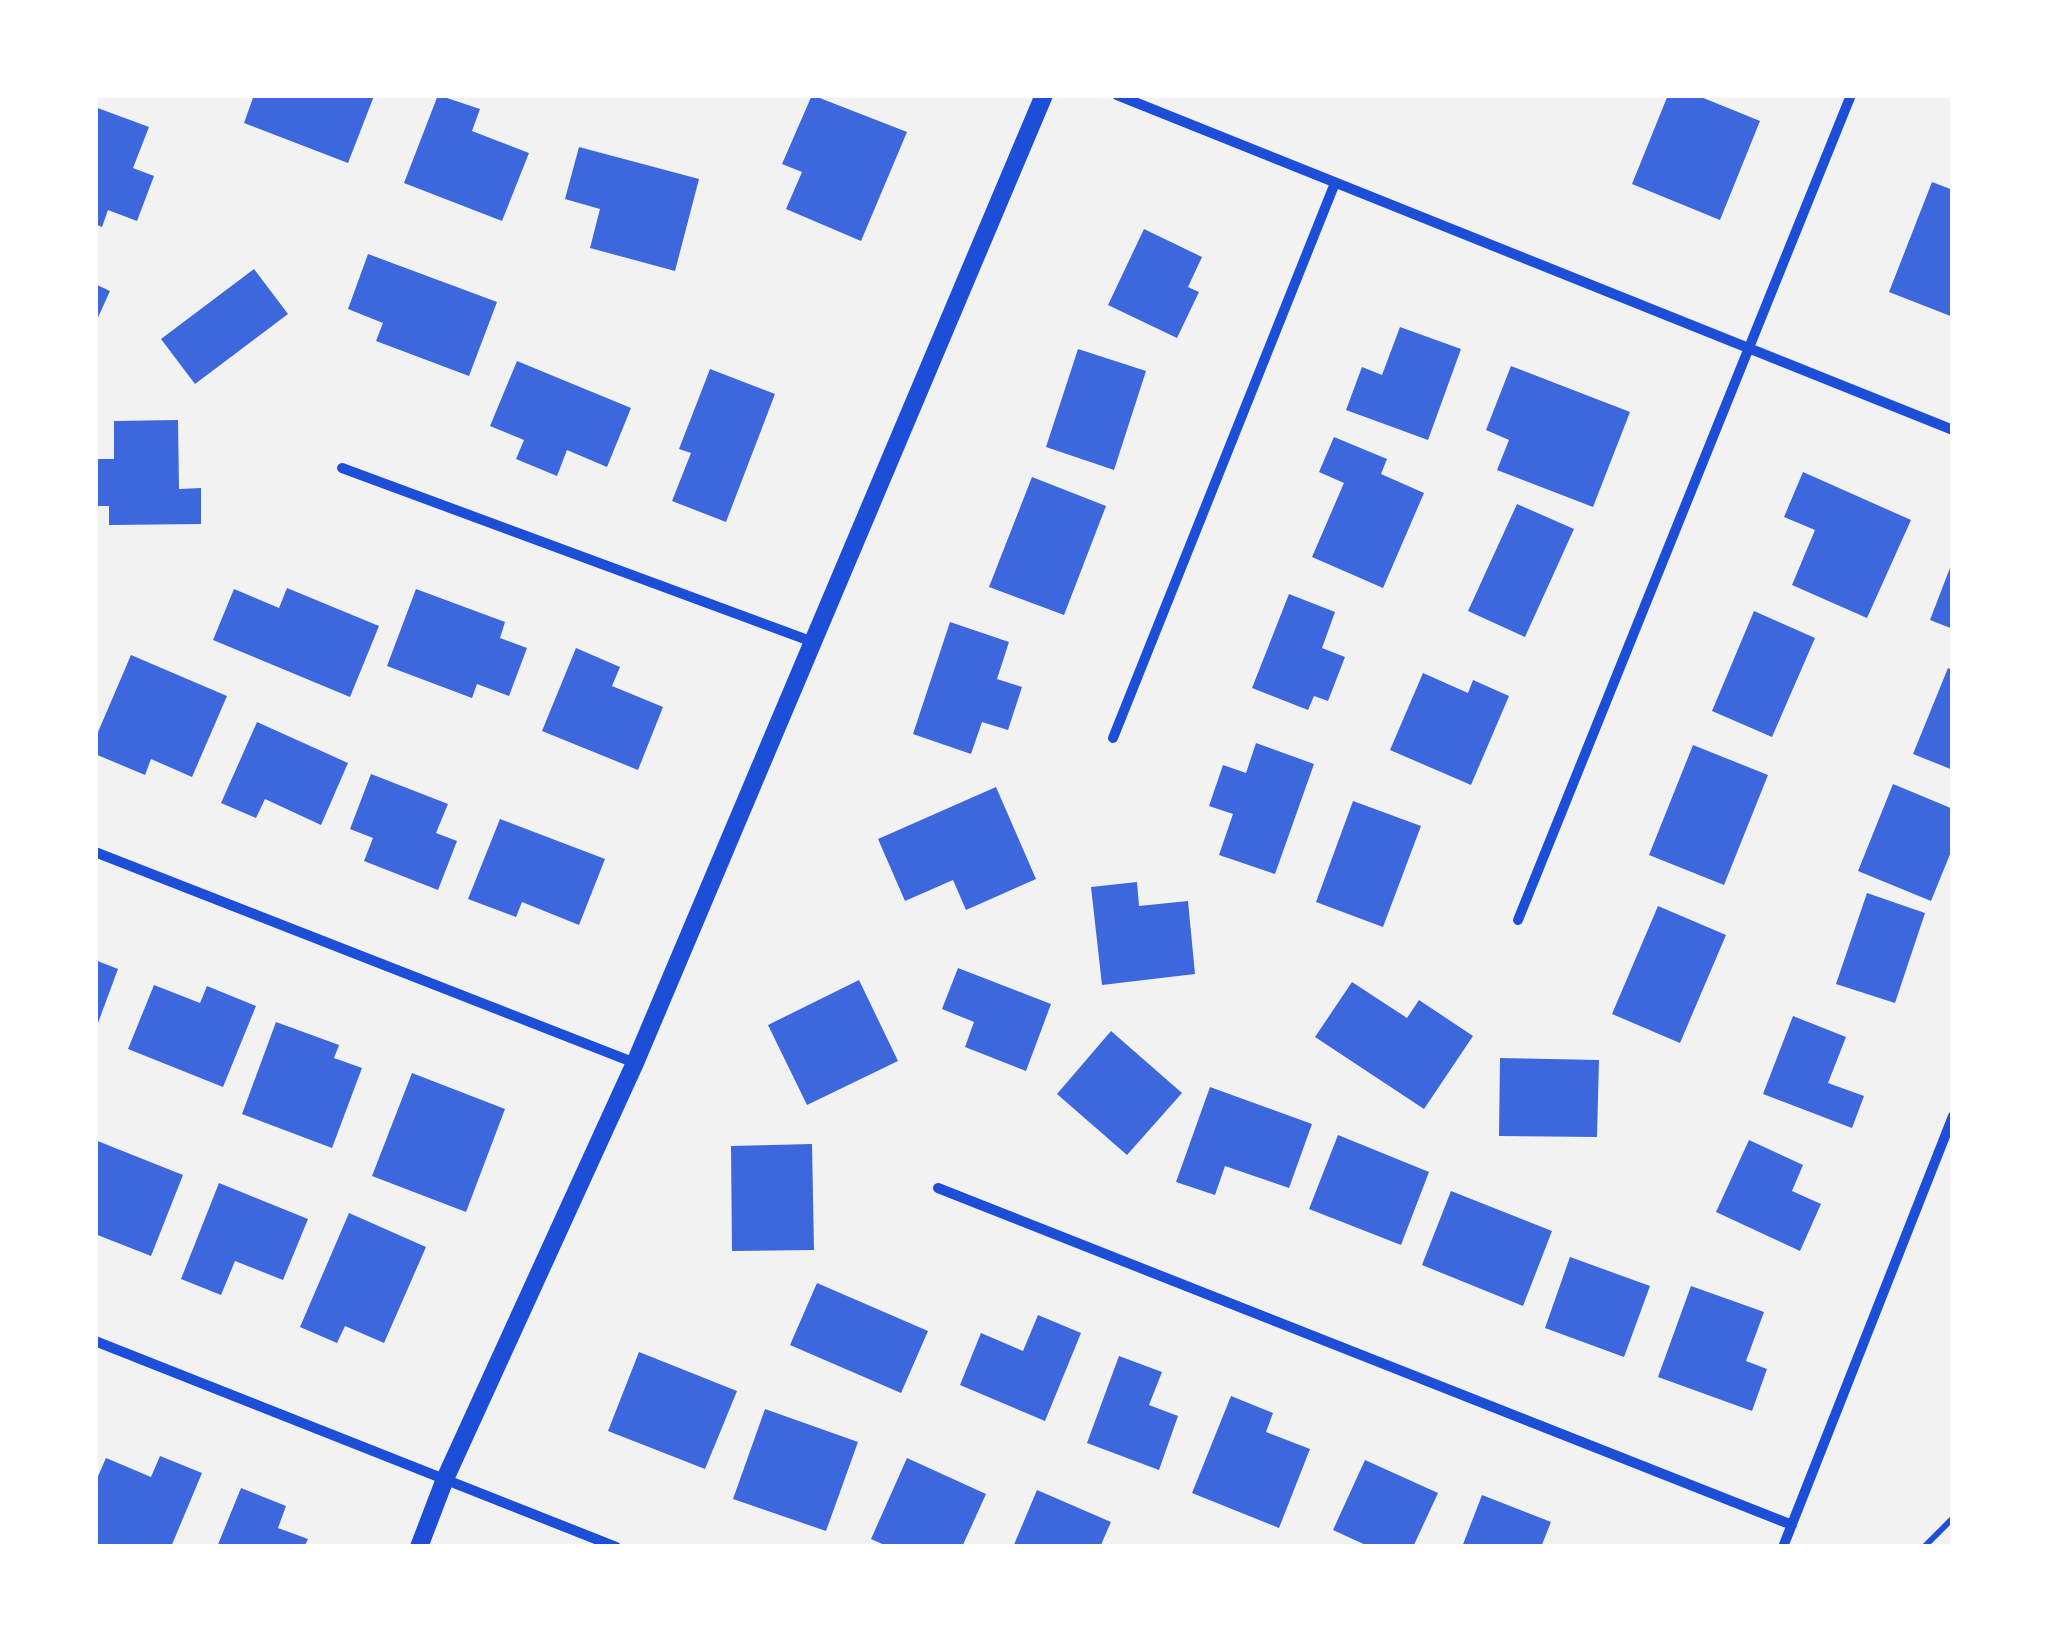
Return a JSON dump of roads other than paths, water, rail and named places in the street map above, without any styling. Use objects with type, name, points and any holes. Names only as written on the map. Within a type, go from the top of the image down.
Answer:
[{"type":"street","points":[[419,1547],[445,1479],[635,1063],[1044,95]]},
{"type":"street","points":[[1116,95],[1953,430]]},
{"type":"street","points":[[1518,920],[1851,95]]},
{"type":"street","points":[[1113,738],[1335,183]]},
{"type":"street","points":[[342,468],[813,642]]},
{"type":"street","points":[[95,852],[635,1063]]},
{"type":"street","points":[[1783,1547],[1953,1116]]},
{"type":"street","points":[[938,1188],[1792,1525]]},
{"type":"street","points":[[95,1340],[616,1547]]}]
